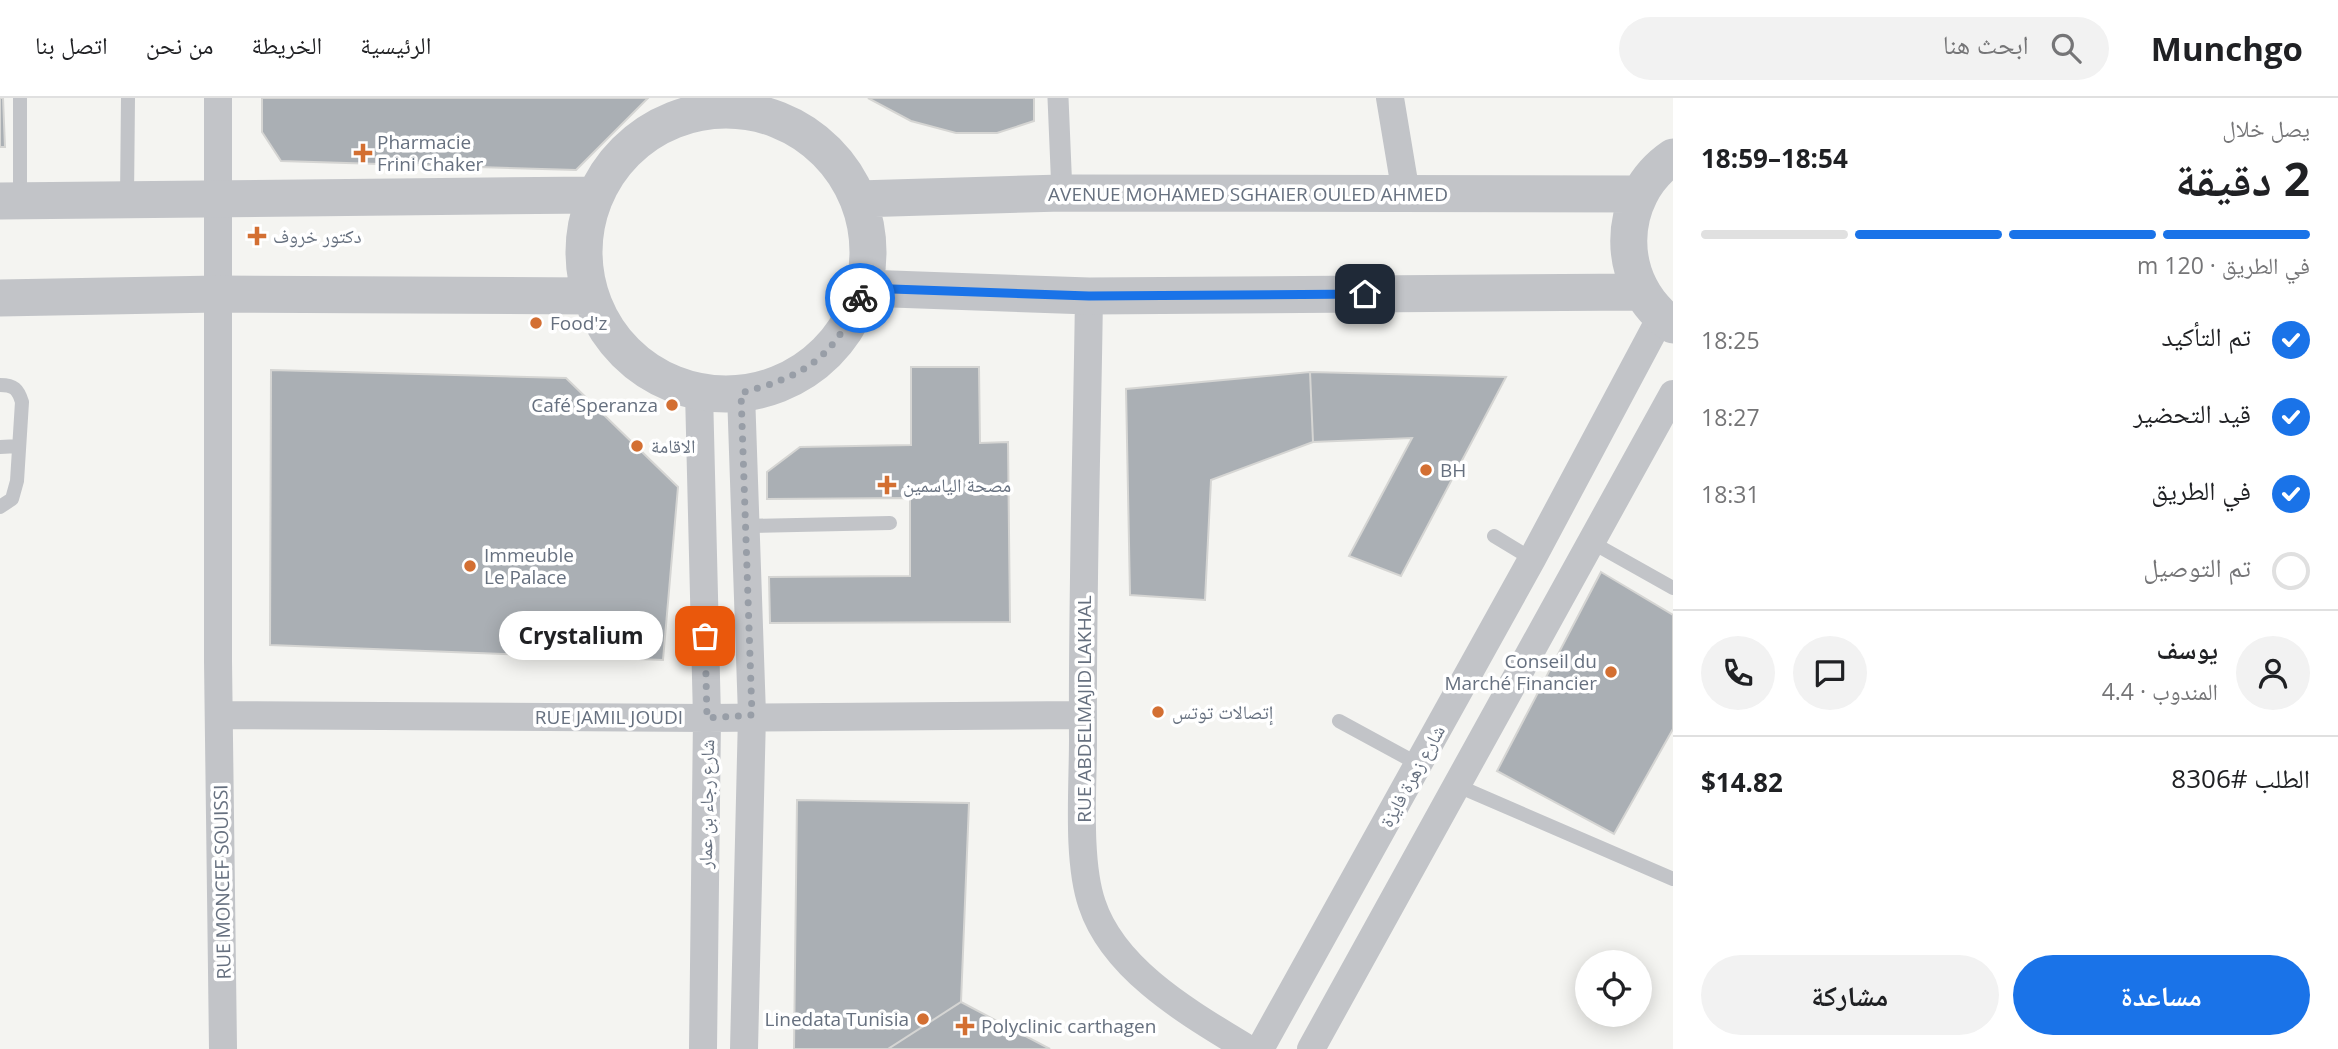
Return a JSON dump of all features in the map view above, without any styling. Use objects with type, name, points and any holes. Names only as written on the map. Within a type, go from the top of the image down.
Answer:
[{"type":"street","name":"RUE MONCEF SOUISSI","points":[[218,98],[215,198],[223,1049]]},
{"type":"street","points":[[1058,98],[1062,192]]},
{"type":"street","points":[[1390,98],[1406,194]]},
{"type":"street","points":[[709,104],[753,105],[798,129],[834,159],[858,199],[868,243],[864,288],[847,327],[819,360],[783,382],[741,393],[699,392],[652,374],[614,340],[590,296],[583,245],[594,195],[621,153],[662,124],[709,104]]},
{"type":"street","points":[[1658,311],[1629,260],[1628,226],[1638,194],[1658,167],[1673,157]]},
{"type":"street","name":"AVENUE MOHAMED SGHAIER OULED AHMED","points":[[858,199],[1062,192],[1638,194]]},
{"type":"street","points":[[10,201],[594,195]]},
{"type":"street","points":[[864,288],[1658,311]]},
{"type":"street","points":[[0,298],[217,294],[590,296]]},
{"type":"street","name":"RUE ABDELMAJID LAKHAL","points":[[1089,296],[1083,715],[1084,851],[1091,904],[1110,939],[1138,971],[1173,1003],[1248,1049]]},
{"type":"street","name":"شارع زهرة فايزة","points":[[1260,1049],[1532,559],[1658,311]]},
{"type":"street","name":"شارع رجاء بن عمار","points":[[699,392],[707,718],[703,1049]]},
{"type":"street","points":[[741,393],[752,715],[744,1049]]},
{"type":"street","points":[[1311,1049],[1673,394]]},
{"type":"street","name":"RUE JAMIL JOUDI","points":[[219,715],[707,718],[752,715],[1083,715]]},
{"type":"lane","points":[[10,201],[20,98]]},
{"type":"lane","points":[[127,199],[128,98]]},
{"type":"lane","points":[[0,385],[10,385],[18,391],[22,402],[17,481],[12,499],[0,507]]},
{"type":"lane","points":[[0,447],[19,446]]},
{"type":"lane","points":[[746,526],[890,523]]},
{"type":"lane","points":[[1494,536],[1532,559]]},
{"type":"lane","points":[[1593,543],[1673,588]]},
{"type":"lane","points":[[1339,721],[1418,764]]},
{"type":"lane","points":[[1458,786],[1673,879]]},
{"type":"building","points":[[0,98],[3,98],[5,147],[0,147]]},
{"type":"building","points":[[262,98],[648,98],[576,170],[281,161],[262,132]]},
{"type":"building","points":[[868,98],[1034,98],[1034,121],[997,133],[956,133],[911,121]]},
{"type":"building","name":"مصحة الياسمين","points":[[911,367],[979,367],[980,443],[1008,442],[1010,622],[770,623],[769,577],[910,576],[910,498],[767,499],[767,472],[800,447],[911,445]]},
{"type":"building","name":"Immeuble Le Palace","points":[[271,370],[566,378],[678,487],[663,660],[270,645]]},
{"type":"building","points":[[1310,372],[1313,442],[1211,480],[1205,600],[1130,595],[1126,389]]},
{"type":"building","name":"BH","points":[[1310,372],[1506,377],[1401,576],[1349,556],[1412,438],[1313,442]]},
{"type":"building","name":"Conseil du Marché Financier","points":[[1601,572],[1673,615],[1673,729],[1614,834],[1497,771]]},
{"type":"building","points":[[797,800],[969,803],[961,1002],[888,1049],[794,1049]]},
{"type":"building","name":"Polyclinic carthagen","points":[[961,1002],[1050,1049],[888,1049]]},
{"type":"way so far","points":[[705,636],[707,718],[752,715],[741,393],[783,382],[819,360],[847,327],[860,298]]},
{"type":"place","name":"Pharmacie Frini Chaker","points":[[363,153]]},
{"type":"place","name":"دكتور خروف","points":[[257,236]]},
{"type":"place","name":"Food'z","points":[[536,323]]},
{"type":"place","name":"Café Speranza","points":[[672,405]]},
{"type":"place","name":"الاقامة","points":[[637,446]]},
{"type":"place","name":"BH","points":[[1426,470]]},
{"type":"place","name":"مصحة الياسمين","points":[[887,485]]},
{"type":"place","name":"Immeuble Le Palace","points":[[470,566]]},
{"type":"place","name":"Crystalium","points":[[705,636]]},
{"type":"place","name":"Conseil du Marché Financier","points":[[1611,672]]},
{"type":"place","name":"إتصالات توتس","points":[[1158,712]]},
{"type":"place","name":"Linedata Tunisia","points":[[923,1019]]},
{"type":"place","name":"Polyclinic carthagen","points":[[965,1026]]},
{"type":"route","points":[[860,298],[864,288],[1089,296],[1365,294]]}]
